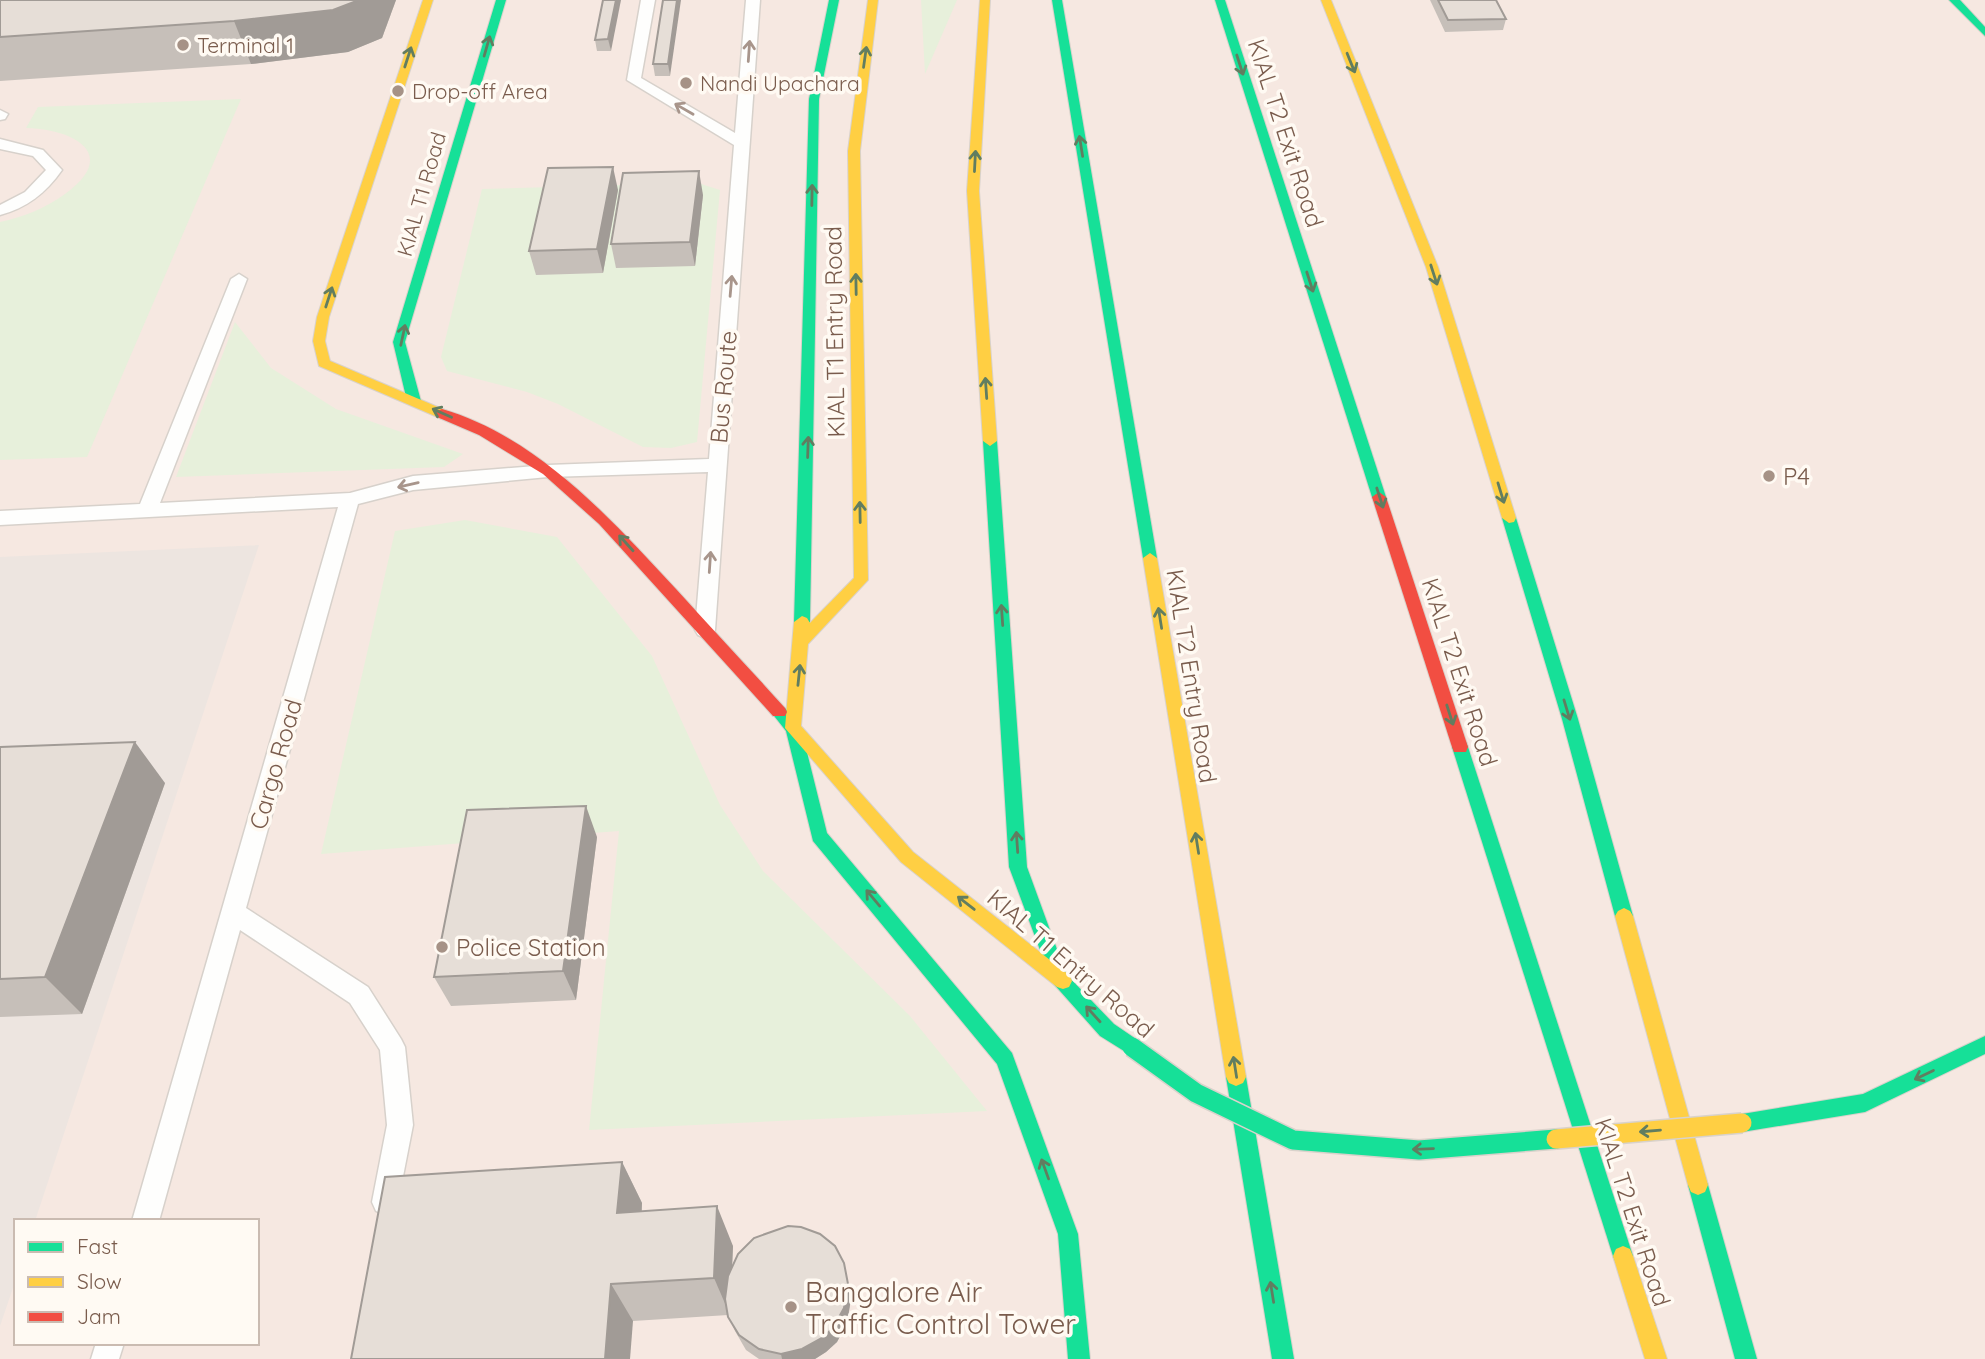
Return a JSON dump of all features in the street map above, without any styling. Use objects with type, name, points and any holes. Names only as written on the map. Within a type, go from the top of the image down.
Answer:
[{"type":"main road","name":"KIAL T1 Entry Road","points":[[428,0],[323,317],[319,341],[324,363],[484,432],[548,471],[604,520],[908,857],[1058,976],[1107,1030],[1196,1093],[1293,1140],[1419,1150],[1742,1123],[1865,1103],[1985,1045]]},
{"type":"main road","name":"KIAL T1 Road","points":[[414,401],[400,342],[501,0]]},
{"type":"main road","name":"KIAL T1 Entry Road","points":[[834,0],[814,99],[802,640],[793,728],[819,836],[1005,1059],[1068,1234],[1079,1359]]},
{"type":"main road","name":"KIAL T1 Entry Road","points":[[802,640],[861,580],[854,151],[873,0]]},
{"type":"main road","points":[[985,0],[973,191],[1018,867],[1058,976]]},
{"type":"main road","name":"KIAL T2 Entry Road","points":[[1057,0],[1283,1359]]},
{"type":"main road","name":"KIAL T2 Exit Road","points":[[1220,0],[1656,1359]]},
{"type":"main road","points":[[1326,0],[1436,280],[1570,719],[1746,1359]]},
{"type":"main road","points":[[1954,0],[1985,33]]},
{"type":"lane","points":[[648,0],[634,80],[743,144]]},
{"type":"lane","name":"Bus Route","points":[[705,630],[753,0]]},
{"type":"lane","points":[[0,144],[33,149],[50,161],[54,170],[43,185],[26,198],[0,210]]},
{"type":"lane","points":[[147,511],[239,279]]},
{"type":"lane","points":[[0,518],[350,500],[413,482],[548,471],[717,465]]},
{"type":"lane","name":"Cargo Road","points":[[146,1219],[350,500]]},
{"type":"lane","points":[[233,913],[359,995],[392,1047],[400,1125],[382,1221]]},
{"type":"shaded area","points":[[0,0],[1985,0],[1985,1359],[0,1359]]},
{"type":"shaded area","points":[[259,545],[36,1219],[14,1219],[14,1285],[0,1326],[0,557]]},
{"type":"green space","points":[[921,0],[957,0],[925,74]]},
{"type":"green space","points":[[241,99],[87,457],[0,460],[0,222],[34,211],[58,199],[81,179],[89,167],[89,155],[84,146],[73,139],[43,129],[26,128],[38,107]]},
{"type":"green space","points":[[698,183],[720,190],[697,442],[671,448],[643,447],[558,404],[527,392],[447,371],[441,357],[482,189]]},
{"type":"green space","points":[[235,322],[271,368],[336,409],[463,454],[444,467],[176,477]]},
{"type":"green space","points":[[465,520],[557,537],[652,656],[720,805],[763,871],[910,1016],[987,1111],[589,1130],[619,831],[321,854],[395,531]]},
{"type":"building","points":[[0,0],[359,0],[333,10],[234,21],[0,37]]},
{"type":"building","points":[[603,0],[616,0],[608,39],[595,40]]},
{"type":"building","points":[[663,0],[677,0],[668,64],[653,64]]},
{"type":"building","points":[[1438,0],[1496,0],[1506,19],[1448,20]]},
{"type":"building","points":[[613,167],[597,249],[529,251],[548,168]]},
{"type":"building","points":[[699,171],[690,242],[611,244],[623,173]]},
{"type":"building","points":[[135,742],[45,977],[0,979],[0,747]]},
{"type":"building","points":[[586,806],[563,971],[434,977],[467,810]]},
{"type":"building","points":[[622,1162],[617,1213],[717,1206],[714,1278],[611,1284],[605,1359],[351,1359],[385,1177]]},
{"type":"building","name":"Bangalore Air Traffic Control Tower","points":[[788,1226],[801,1227],[820,1234],[835,1246],[844,1263],[848,1284],[844,1308],[833,1328],[822,1338],[802,1349],[781,1354],[759,1349],[739,1335],[728,1317],[725,1299],[728,1276],[738,1254],[754,1238]]},
{"type":"traffic: fast","points":[[414,401],[399,342],[501,0]]},
{"type":"traffic: fast","points":[[802,622],[814,99],[834,0]]},
{"type":"traffic: fast","points":[[1057,0],[1150,558]]},
{"type":"traffic: fast","points":[[1220,0],[1379,497]]},
{"type":"traffic: fast","points":[[1954,0],[1985,33]]},
{"type":"traffic: fast","points":[[990,441],[1018,867],[1058,976]]},
{"type":"traffic: fast","points":[[1509,518],[1570,719],[1624,916]]},
{"type":"traffic: fast","points":[[779,712],[793,728],[819,836],[1005,1059],[1068,1234],[1079,1359]]},
{"type":"traffic: fast","points":[[1460,747],[1623,1256]]},
{"type":"traffic: fast","points":[[1063,981],[1107,1030],[1132,1047]]},
{"type":"traffic: fast","points":[[1742,1123],[1865,1103],[1985,1045]]},
{"type":"traffic: fast","points":[[1132,1047],[1196,1093],[1293,1140],[1419,1150],[1556,1139]]},
{"type":"traffic: fast","points":[[1236,1077],[1283,1359]]},
{"type":"traffic: fast","points":[[1698,1185],[1746,1359]]},
{"type":"traffic: slow","points":[[428,0],[323,317],[319,341],[324,363],[442,414]]},
{"type":"traffic: slow","points":[[802,640],[861,580],[854,151],[873,0]]},
{"type":"traffic: slow","points":[[985,0],[973,191],[990,441]]},
{"type":"traffic: slow","points":[[1326,0],[1432,267],[1509,518]]},
{"type":"traffic: slow","points":[[1150,558],[1236,1077]]},
{"type":"traffic: slow","points":[[802,622],[793,728],[907,857],[1063,981]]},
{"type":"traffic: slow","points":[[1624,916],[1698,1185]]},
{"type":"traffic: slow","points":[[1556,1139],[1742,1123]]},
{"type":"traffic: slow","points":[[1623,1256],[1656,1359]]},
{"type":"traffic: jam","points":[[442,414],[484,432],[548,471],[604,520],[779,712]]},
{"type":"traffic: jam","points":[[1379,497],[1460,747]]},
{"type":"place","name":"Terminal 1","points":[[183,45]]},
{"type":"place","name":"Nandi Upachara","points":[[686,83]]},
{"type":"place","name":"Drop-off Area","points":[[398,91]]},
{"type":"place","name":"P4","points":[[1769,476]]},
{"type":"place","name":"Police Station","points":[[442,947]]},
{"type":"place","name":"Bangalore Air Traffic Control Tower","points":[[791,1307]]}]
